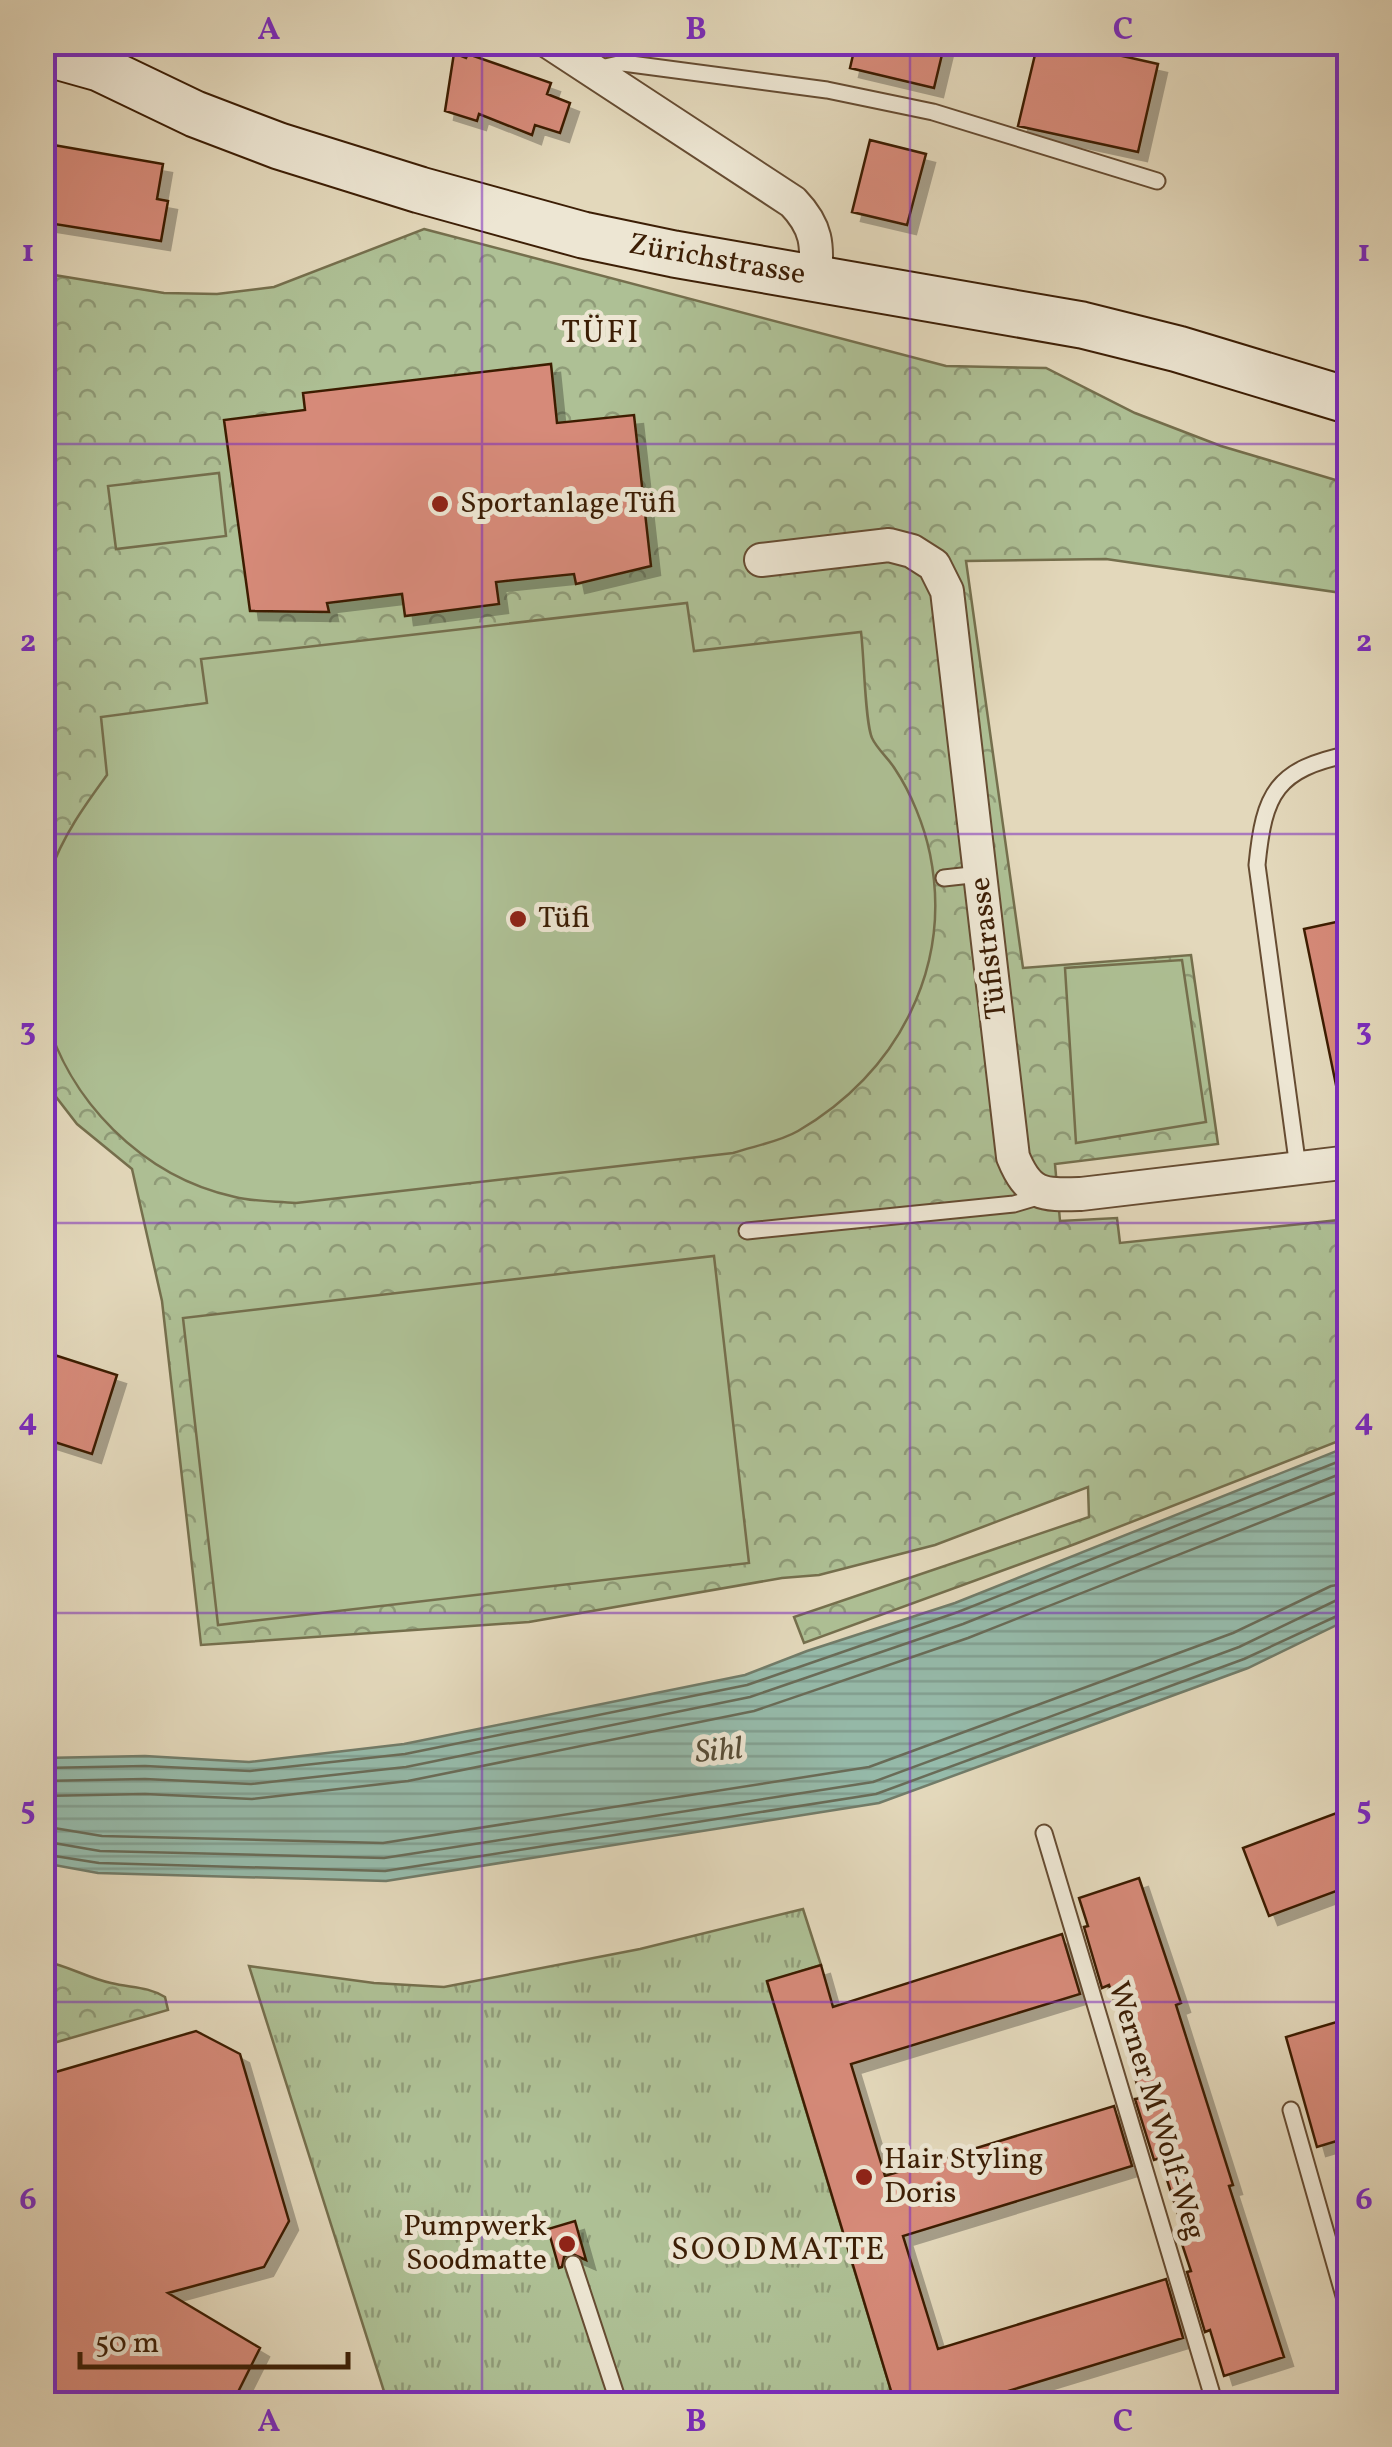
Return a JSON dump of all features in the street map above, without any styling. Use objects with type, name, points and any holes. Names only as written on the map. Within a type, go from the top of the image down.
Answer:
[{"type":"main road","name":"Zürichstrasse","points":[[42,52],[82,55],[195,114],[279,146],[420,190],[583,234],[674,254],[1082,324],[1350,401]]},
{"type":"street","points":[[549,42],[793,202],[818,244],[814,278]]},
{"type":"street","name":"Tüfistrasse","points":[[761,560],[889,545],[912,551],[934,565],[947,591],[1013,1157],[1021,1176],[1045,1195]]},
{"type":"street","points":[[1045,1195],[1350,1162]]},
{"type":"lane","points":[[593,70],[623,64],[844,94],[933,112],[1157,181]]},
{"type":"lane","points":[[1298,1168],[1258,865],[1261,829],[1268,804],[1280,784],[1295,771],[1350,754]]},
{"type":"lane","points":[[944,878],[980,874]]},
{"type":"lane","points":[[747,1231],[1014,1204],[1045,1195]]},
{"type":"lane","name":"Werner M Wolf-Weg","points":[[1044,1833],[1211,2391],[1211,2404]]},
{"type":"lane","points":[[1291,2110],[1350,2318]]},
{"type":"lane","points":[[573,2264],[619,2404]]},
{"type":"green space","points":[[424,229],[946,366],[1046,368],[1135,413],[1221,446],[1349,484],[1349,594],[1106,559],[966,561],[1023,968],[1191,955],[1218,1144],[1055,1164],[1060,1221],[1117,1218],[1120,1243],[1349,1219],[1349,1437],[1075,1544],[804,1643],[794,1617],[1089,1517],[1088,1487],[935,1545],[819,1575],[529,1622],[201,1645],[162,1301],[132,1169],[77,1124],[43,1080],[42,273],[164,293],[217,294],[274,287]]},
{"type":"green space","points":[[219,473],[226,536],[116,549],[108,486]]},
{"type":"green space","points":[[687,603],[694,651],[861,632],[872,738],[912,799],[930,854],[935,896],[933,937],[910,1014],[864,1080],[791,1135],[733,1153],[296,1203],[257,1201],[201,1187],[169,1172],[113,1130],[70,1074],[44,1009],[42,990],[42,925],[50,873],[75,822],[107,775],[101,717],[207,703],[201,659]]},
{"type":"green space","points":[[1182,960],[1206,1122],[1076,1143],[1065,968]]},
{"type":"green space","points":[[714,1256],[749,1563],[218,1625],[183,1318]]},
{"type":"green space","points":[[803,1909],[821,1965],[767,1982],[895,2404],[388,2404],[249,1966],[374,1983],[444,1987],[640,1949]]},
{"type":"green space","points":[[43,1961],[102,1981],[152,1991],[165,1997],[168,2010],[43,2046]]},
{"type":"water","name":"Sihl","points":[[1349,1446],[1349,1619],[1248,1668],[879,1803],[386,1881],[98,1873],[43,1863],[43,1758],[145,1756],[249,1762],[404,1744],[745,1675],[955,1603]]},
{"type":"building","points":[[856,42],[945,42],[934,88],[850,68]]},
{"type":"building","points":[[1038,42],[1060,42],[1158,64],[1138,152],[1018,126]]},
{"type":"building","points":[[454,53],[466,58],[468,54],[551,83],[547,94],[570,103],[560,133],[535,125],[532,135],[479,114],[477,121],[445,111]]},
{"type":"building","points":[[870,140],[926,154],[907,225],[852,212]]},
{"type":"building","points":[[42,143],[163,164],[157,199],[168,201],[161,241],[42,222]]},
{"type":"building","name":"Sportanlage Tüfi","points":[[551,364],[557,423],[634,415],[651,566],[576,584],[574,574],[496,582],[499,604],[405,616],[402,594],[327,603],[329,612],[250,611],[224,420],[305,410],[303,393]]},
{"type":"building","points":[[1350,919],[1350,1084],[1336,1085],[1304,929]]},
{"type":"building","points":[[42,1351],[117,1375],[92,1454],[42,1438]]},
{"type":"building","points":[[1350,1808],[1350,1886],[1269,1916],[1243,1848]]},
{"type":"building","points":[[1139,1878],[1181,2003],[1176,2005],[1284,2357],[1224,2376],[1210,2330],[1205,2332],[1187,2272],[1191,2271],[1182,2244],[1187,2242],[1160,2158],[1154,2160],[1135,2099],[1141,2098],[1133,2071],[1137,2070],[1109,1985],[1102,1988],[1079,1898]]},
{"type":"building","points":[[1062,1934],[1080,1994],[851,2064],[885,2176],[1114,2106],[1132,2166],[903,2236],[938,2349],[1166,2279],[1183,2338],[965,2404],[895,2404],[767,1981],[821,1965],[833,2007]]},
{"type":"building","points":[[1340,2021],[1350,2054],[1350,2137],[1317,2147],[1286,2037]]},
{"type":"building","points":[[196,2031],[240,2054],[289,2221],[264,2267],[168,2293],[260,2348],[232,2404],[42,2404],[42,2076]]},
{"type":"building","name":"Pumpwerk Soodmatte","points":[[575,2221],[586,2260],[570,2253],[559,2268],[548,2229]]},
{"type":"place","name":"Sportanlage Tüfi","points":[[440,504]]},
{"type":"place","name":"Tüfi","points":[[518,919]]},
{"type":"place","name":"Hair Styling Doris","points":[[864,2177]]},
{"type":"place","name":"Pumpwerk Soodmatte","points":[[567,2244]]},
{"type":"district","name":"TÜFI","points":[[601,334]]},
{"type":"district","name":"SOODMATTE","points":[[779,2251]]}]
